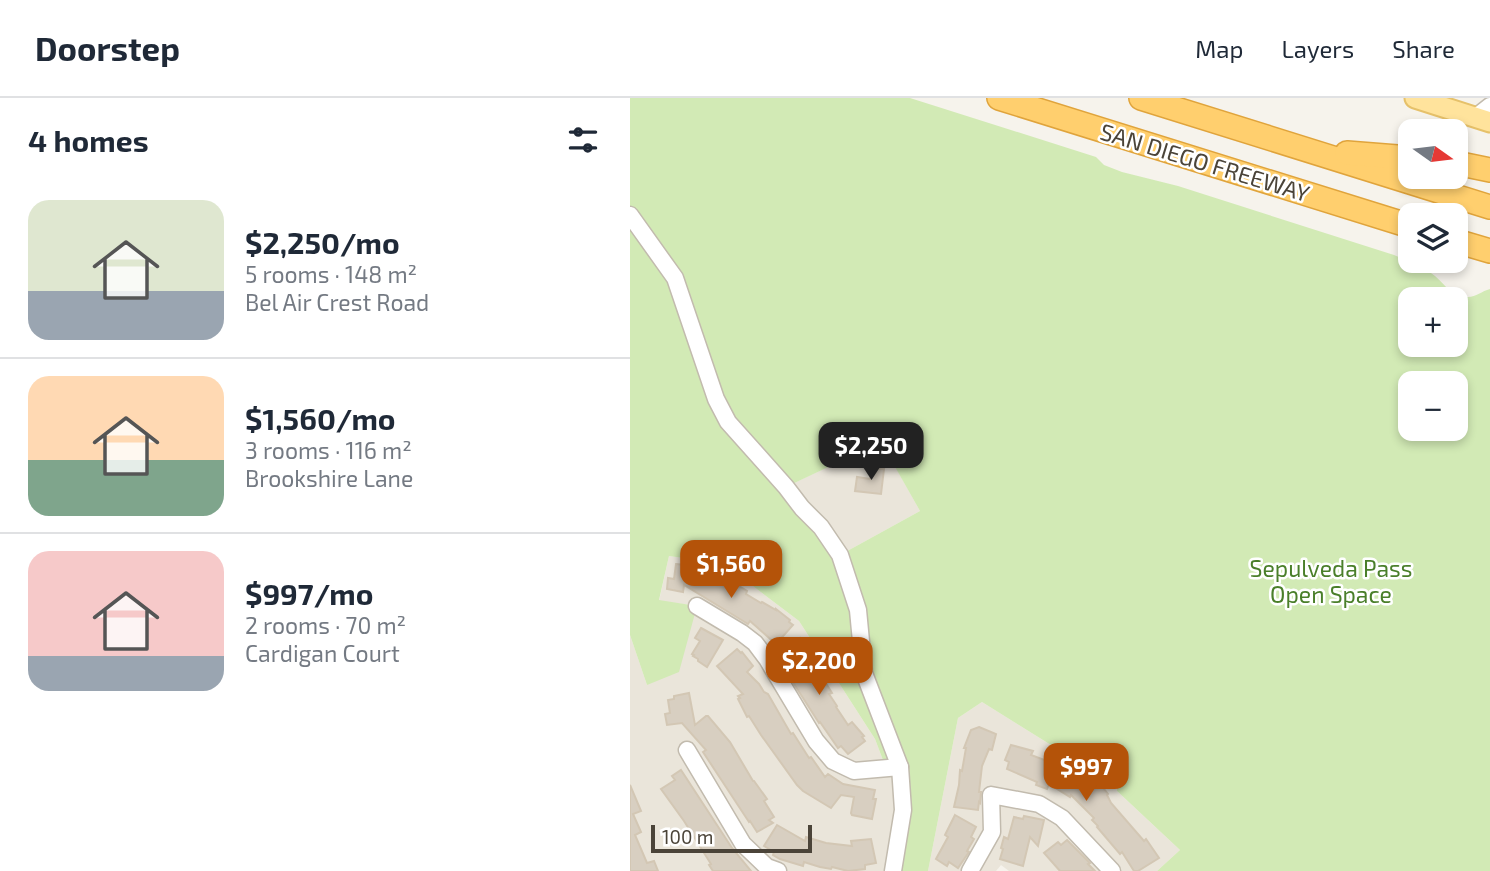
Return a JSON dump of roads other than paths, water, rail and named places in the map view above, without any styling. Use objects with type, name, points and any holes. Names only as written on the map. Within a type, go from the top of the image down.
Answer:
[{"type":"highway","name":"SAN DIEGO FREEWAY","points":[[999,98],[1398,222]]},
{"type":"highway","name":"SAN DIEGO FREEWAY","points":[[1141,98],[1490,207]]},
{"type":"highway","points":[[1308,149],[1398,157]]},
{"type":"highway","points":[[1468,165],[1490,170]]},
{"type":"highway","points":[[1468,245],[1490,251]]},
{"type":"main road","points":[[1415,98],[1485,115]]},
{"type":"street","points":[[630,215],[675,278],[716,399],[728,422],[821,527],[840,555],[858,610],[864,673],[900,767],[903,810],[893,871]]},
{"type":"street","points":[[697,606],[755,643],[816,741],[833,761],[854,771],[900,767]]},
{"type":"street","points":[[687,750],[743,844],[767,866],[778,871]]},
{"type":"street","points":[[970,871],[992,832],[991,795],[1039,804],[1062,818],[1112,871]]},
{"type":"park label","name":"Sepulveda Pass Open Space","points":[[1331,581]]}]
